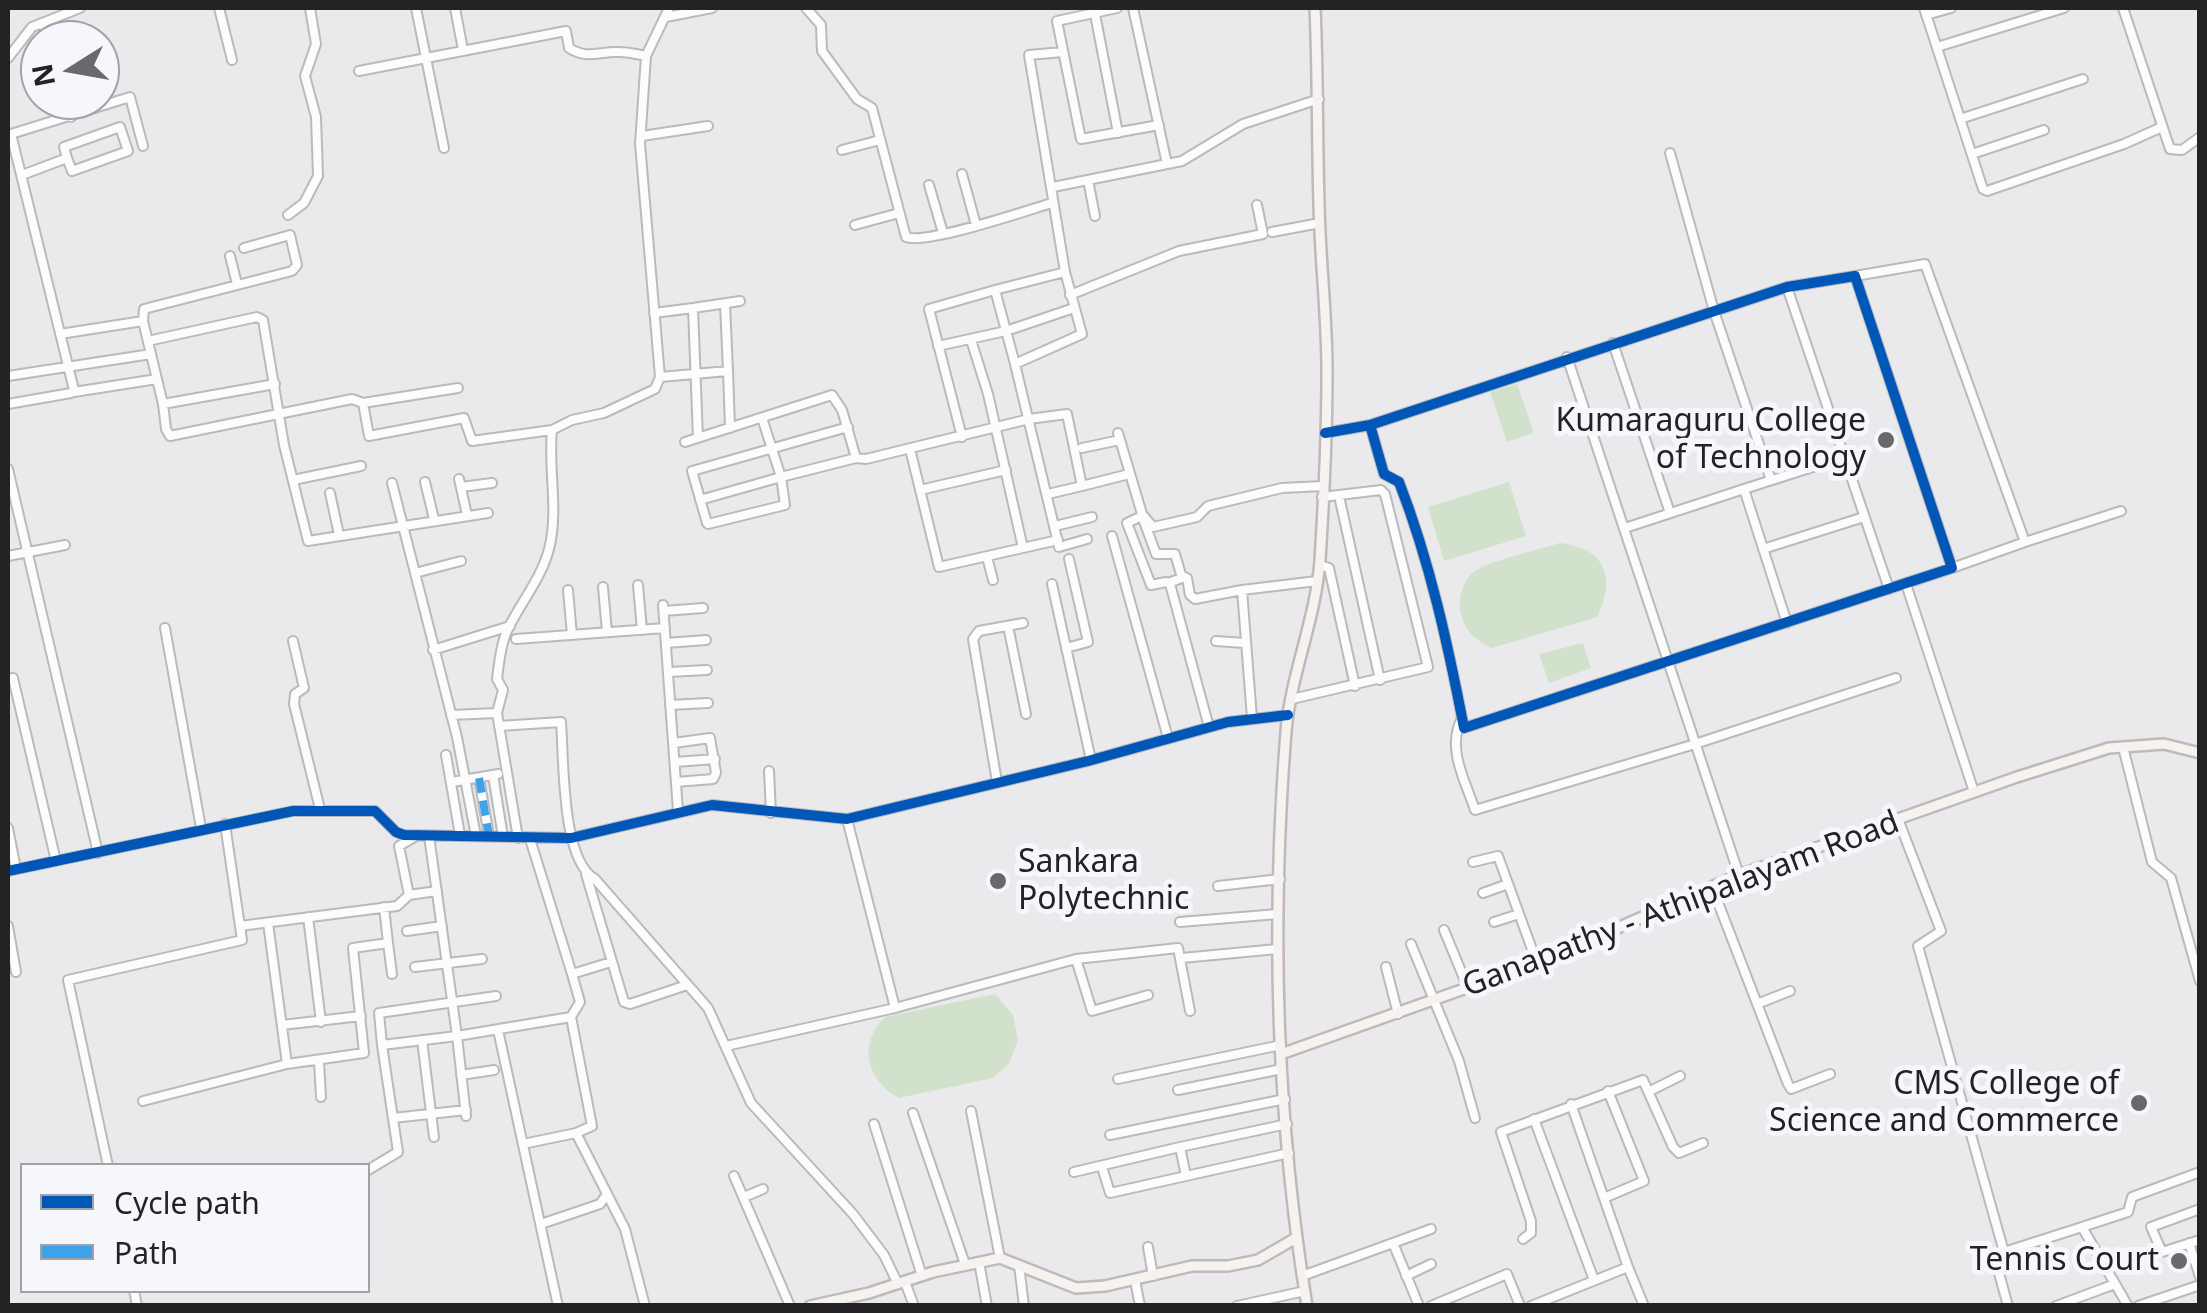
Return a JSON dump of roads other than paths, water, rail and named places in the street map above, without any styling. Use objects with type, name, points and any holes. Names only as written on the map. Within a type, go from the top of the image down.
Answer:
[{"type":"main road","points":[[1307,1306],[1296,1238],[1277,949],[1288,715],[1320,565],[1327,369],[1315,8]]},
{"type":"main road","name":"Ganapathy - Athipalayam Road","points":[[1281,1050],[1398,1014],[1536,963],[1740,875],[2078,757],[2123,747],[2164,744],[2200,753]]},
{"type":"main road","points":[[810,1306],[838,1303],[965,1264],[1000,1258],[1076,1288],[1135,1280],[1192,1266],[1228,1266],[1258,1260],[1296,1238]]},
{"type":"street","points":[[67,10],[80,8]]},
{"type":"street","points":[[219,8],[232,60]]},
{"type":"street","points":[[288,215],[304,203],[318,176],[316,118],[306,76],[316,44],[310,8]]},
{"type":"street","points":[[416,8],[444,148]]},
{"type":"street","points":[[455,8],[462,50]]},
{"type":"street","points":[[362,404],[369,436],[464,418],[472,441],[552,430],[572,420],[604,413],[655,389],[660,377],[642,136],[646,56],[668,12],[712,8]]},
{"type":"street","points":[[806,8],[821,25],[822,50],[857,100],[872,108],[904,234],[910,240],[1052,203]]},
{"type":"street","points":[[1118,8],[1058,20],[1080,140],[1159,125]]},
{"type":"street","points":[[1133,8],[1167,164]]},
{"type":"street","points":[[1951,8],[1925,11],[1983,189],[1988,191],[2124,144],[2162,127]]},
{"type":"street","points":[[1937,47],[2064,8]]},
{"type":"street","points":[[2123,8],[2170,149],[2182,150],[2200,137]]},
{"type":"street","points":[[1094,10],[1118,132]]},
{"type":"street","points":[[359,71],[566,31],[569,48],[575,53],[591,57],[617,51],[646,56]]},
{"type":"street","points":[[1015,364],[1082,334],[1065,272],[1029,55],[1064,52]]},
{"type":"street","points":[[1960,119],[2083,79]]},
{"type":"street","points":[[120,100],[130,97],[143,146]]},
{"type":"street","points":[[1053,187],[1182,161],[1242,124],[1319,100]]},
{"type":"street","points":[[60,120],[11,134],[74,392]]},
{"type":"street","points":[[642,136],[708,126]]},
{"type":"street","points":[[120,127],[128,151],[72,171],[68,158],[64,146],[120,127]]},
{"type":"street","points":[[1972,154],[2044,130]]},
{"type":"street","points":[[842,150],[880,140]]},
{"type":"street","points":[[1670,154],[1714,311],[1771,480]]},
{"type":"street","points":[[22,176],[68,158]]},
{"type":"street","points":[[962,174],[976,224]]},
{"type":"street","points":[[1088,180],[1095,216]]},
{"type":"street","points":[[928,185],[942,234]]},
{"type":"street","points":[[1070,295],[1179,251],[1263,234],[1257,205]]},
{"type":"street","points":[[856,225],[899,212]]},
{"type":"street","points":[[1272,232],[1320,223]]},
{"type":"street","points":[[244,248],[290,235],[297,265],[292,271],[144,310],[143,321],[170,436],[352,399],[362,404],[458,388]]},
{"type":"street","points":[[230,256],[237,284]]},
{"type":"street","points":[[1325,433],[1370,425],[1787,286],[1925,264],[2026,542]]},
{"type":"street","points":[[962,436],[929,310],[1065,272]]},
{"type":"street","points":[[1855,276],[1952,568]]},
{"type":"street","points":[[1787,286],[1889,589]]},
{"type":"street","points":[[995,290],[1059,547],[1088,540]]},
{"type":"street","points":[[654,313],[740,301]]},
{"type":"street","points":[[725,304],[730,428]]},
{"type":"street","points":[[693,308],[698,438]]},
{"type":"street","points":[[938,346],[1006,331],[1074,308]]},
{"type":"street","points":[[148,341],[260,318],[308,540],[488,513]]},
{"type":"street","points":[[60,334],[143,321]]},
{"type":"street","points":[[971,340],[1023,548]]},
{"type":"street","points":[[1612,343],[1670,513]]},
{"type":"street","points":[[8,376],[151,354]]},
{"type":"street","points":[[1567,358],[1740,875]]},
{"type":"street","points":[[660,377],[728,371]]},
{"type":"street","points":[[8,404],[157,379]]},
{"type":"street","points":[[164,404],[275,384]]},
{"type":"street","points":[[685,442],[832,396],[838,399],[856,458]]},
{"type":"street","points":[[700,500],[856,458],[866,460],[1067,414],[1082,486]]},
{"type":"street","points":[[764,421],[772,448],[780,476],[785,505],[709,524],[692,472],[772,448],[848,426]]},
{"type":"street","points":[[1370,425],[1384,474],[1400,482],[1412,515],[1447,643],[1461,725]]},
{"type":"street","points":[[518,838],[497,713],[503,690],[497,680],[502,645],[510,625],[530,594],[549,550],[553,517],[552,430]]},
{"type":"street","points":[[1082,448],[1119,437],[1142,514],[1153,528],[1197,517],[1208,506],[1282,488],[1340,496],[1381,490],[1385,494],[1428,667],[1292,699]]},
{"type":"street","points":[[910,449],[939,567],[1058,540]]},
{"type":"street","points":[[1624,528],[1844,457]]},
{"type":"street","points":[[293,480],[361,466]]},
{"type":"street","points":[[8,469],[98,853]]},
{"type":"street","points":[[920,490],[1006,470]]},
{"type":"street","points":[[1048,494],[1128,474]]},
{"type":"street","points":[[425,482],[434,519]]},
{"type":"street","points":[[466,515],[460,483],[492,482]]},
{"type":"street","points":[[392,483],[451,714],[476,836]]},
{"type":"street","points":[[1744,489],[1787,623]]},
{"type":"street","points":[[330,493],[339,535]]},
{"type":"street","points":[[1340,496],[1380,680]]},
{"type":"street","points":[[1896,678],[1475,810],[1454,748],[1453,735],[1461,725],[1668,662],[2120,510]]},
{"type":"street","points":[[1156,554],[1142,516],[1128,522],[1151,585],[1182,576]]},
{"type":"street","points":[[1055,526],[1092,517]]},
{"type":"street","points":[[1764,549],[1864,517]]},
{"type":"street","points":[[1112,536],[1168,738]]},
{"type":"street","points":[[8,556],[65,545]]},
{"type":"street","points":[[1138,558],[1175,554],[1195,599],[1317,581]]},
{"type":"street","points":[[987,557],[992,580]]},
{"type":"street","points":[[1066,648],[1088,642],[1069,559]]},
{"type":"street","points":[[415,573],[461,561]]},
{"type":"street","points":[[1320,565],[1329,568],[1356,686]]},
{"type":"street","points":[[1168,582],[1209,727]]},
{"type":"street","points":[[1052,584],[1091,760]]},
{"type":"street","points":[[1906,584],[1974,792]]},
{"type":"street","points":[[638,585],[642,630]]},
{"type":"street","points":[[604,587],[607,632]]},
{"type":"street","points":[[568,590],[572,635]]},
{"type":"street","points":[[1242,590],[1252,718]]},
{"type":"street","points":[[678,811],[663,608],[703,608]]},
{"type":"street","points":[[997,782],[973,639],[979,631],[1023,624]]},
{"type":"street","points":[[433,650],[510,625]]},
{"type":"street","points":[[1008,626],[1026,714]]},
{"type":"street","points":[[165,628],[201,828]]},
{"type":"street","points":[[516,639],[665,628]]},
{"type":"street","points":[[666,642],[706,640]]},
{"type":"street","points":[[293,641],[304,688],[295,694],[294,704],[320,809]]},
{"type":"street","points":[[1216,642],[1244,643]]},
{"type":"street","points":[[668,672],[707,670]]},
{"type":"street","points":[[8,680],[13,678],[56,862]]},
{"type":"street","points":[[670,705],[708,702]]},
{"type":"street","points":[[451,714],[497,713]]},
{"type":"street","points":[[8,828],[12,870],[201,828],[320,809],[375,810],[396,832],[416,836],[530,840],[571,838],[712,805],[847,819],[1209,727],[1288,715]]},
{"type":"street","points":[[500,726],[561,722],[571,838],[624,1002],[630,1004],[688,985]]},
{"type":"street","points":[[674,742],[710,738],[715,759],[714,779],[676,782]]},
{"type":"street","points":[[2123,747],[2152,862],[2171,878],[2200,981]]},
{"type":"street","points":[[446,754],[460,836]]},
{"type":"street","points":[[675,762],[715,759]]},
{"type":"street","points":[[770,771],[770,813]]},
{"type":"street","points":[[452,782],[507,772]]},
{"type":"street","points":[[493,775],[503,837]]},
{"type":"street","points":[[480,778],[489,836]]},
{"type":"street","points":[[847,819],[896,1008]]},
{"type":"street","points":[[1898,819],[1941,931],[1918,946],[2004,1252]]},
{"type":"street","points":[[107,1163],[68,980],[242,940],[225,824]]},
{"type":"street","points":[[409,895],[399,846],[416,836]]},
{"type":"street","points":[[393,1118],[466,1113],[429,836]]},
{"type":"street","points":[[523,1144],[576,1133],[592,1126],[593,1121],[579,1070],[571,1017],[580,1002],[530,840]]},
{"type":"street","points":[[1473,862],[1498,856],[1536,963]]},
{"type":"street","points":[[585,874],[594,879],[708,1008],[751,1103],[853,1214],[914,1306]]},
{"type":"street","points":[[1218,886],[1280,879]]},
{"type":"street","points":[[1483,893],[1508,884]]},
{"type":"street","points":[[1712,887],[1791,1089],[1830,1074]]},
{"type":"street","points":[[240,926],[397,906],[409,895],[437,890]]},
{"type":"street","points":[[384,907],[392,974]]},
{"type":"street","points":[[1180,922],[1278,914]]},
{"type":"street","points":[[1494,922],[1519,914]]},
{"type":"street","points":[[308,917],[321,1022]]},
{"type":"street","points":[[268,923],[287,1064]]},
{"type":"street","points":[[8,926],[10,957],[16,972]]},
{"type":"street","points":[[408,931],[442,926]]},
{"type":"street","points":[[1444,930],[1468,988]]},
{"type":"street","points":[[143,1101],[287,1064],[364,1054],[353,948],[388,943]]},
{"type":"street","points":[[1411,944],[1459,1061],[1475,1118]]},
{"type":"street","points":[[726,1046],[896,1008],[1076,959],[1178,948],[1190,1010]]},
{"type":"street","points":[[1182,958],[1277,949]]},
{"type":"street","points":[[415,968],[482,959]]},
{"type":"street","points":[[1076,959],[1092,1010],[1148,995]]},
{"type":"street","points":[[572,974],[611,962]]},
{"type":"street","points":[[1386,967],[1398,1014]]},
{"type":"street","points":[[1757,1004],[1790,991]]},
{"type":"street","points":[[370,1169],[398,1152],[378,1013],[496,996]]},
{"type":"street","points":[[282,1025],[360,1016]]},
{"type":"street","points":[[382,1045],[571,1017]]},
{"type":"street","points":[[498,1030],[558,1306]]},
{"type":"street","points":[[422,1040],[434,1137]]},
{"type":"street","points":[[1118,1079],[1281,1050]]},
{"type":"street","points":[[319,1060],[320,1098]]},
{"type":"street","points":[[462,1075],[494,1070]]},
{"type":"street","points":[[1178,1090],[1282,1070]]},
{"type":"street","points":[[1650,1090],[1680,1076]]},
{"type":"street","points":[[1524,1240],[1531,1232],[1530,1222],[1501,1132],[1642,1080],[1650,1090],[1673,1147],[1679,1152],[1704,1143]]},
{"type":"street","points":[[1604,1198],[1644,1181],[1608,1091]]},
{"type":"street","points":[[1110,1135],[1285,1099]]},
{"type":"street","points":[[1570,1104],[1642,1305]]},
{"type":"street","points":[[971,1110],[1000,1258]]},
{"type":"street","points":[[913,1113],[965,1264]]},
{"type":"street","points":[[1534,1118],[1594,1280]]},
{"type":"street","points":[[874,1124],[922,1276]]},
{"type":"street","points":[[1074,1172],[1287,1124]]},
{"type":"street","points":[[576,1133],[625,1229],[645,1306]]},
{"type":"street","points":[[1180,1147],[1186,1176]]},
{"type":"street","points":[[1102,1167],[1110,1193],[1289,1152]]},
{"type":"street","points":[[2008,1306],[1994,1255],[2128,1212],[2132,1196],[2200,1172]]},
{"type":"street","points":[[734,1176],[790,1306]]},
{"type":"street","points":[[744,1198],[762,1189]]},
{"type":"street","points":[[541,1224],[600,1204],[607,1194]]},
{"type":"street","points":[[2200,1209],[2152,1227],[2162,1252],[2200,1240]]},
{"type":"street","points":[[2082,1226],[2128,1306]]},
{"type":"street","points":[[1302,1276],[1431,1230]]},
{"type":"street","points":[[1393,1243],[1419,1306]]},
{"type":"street","points":[[2189,1243],[2200,1277]]},
{"type":"street","points":[[1148,1247],[1153,1276]]},
{"type":"street","points":[[979,1262],[987,1306]]},
{"type":"street","points":[[1406,1276],[1431,1264]]},
{"type":"street","points":[[1019,1266],[1024,1306]]},
{"type":"street","points":[[1531,1306],[1628,1267]]},
{"type":"street","points":[[1431,1306],[1507,1274],[1520,1306]]},
{"type":"street","points":[[1135,1280],[1140,1306]]},
{"type":"street","points":[[2056,1306],[2116,1284]]},
{"type":"street","points":[[2138,1306],[2200,1285]]},
{"type":"street","points":[[1237,1306],[1305,1291]]},
{"type":"place","name":"Kumaraguru College of Technology","points":[[1886,440]]},
{"type":"place","name":"Sankara Polytechnic","points":[[998,881]]},
{"type":"place","name":"CMS College of Science and Commerce","points":[[2139,1103]]},
{"type":"place","name":"Tennis Court","points":[[2179,1261]]}]
